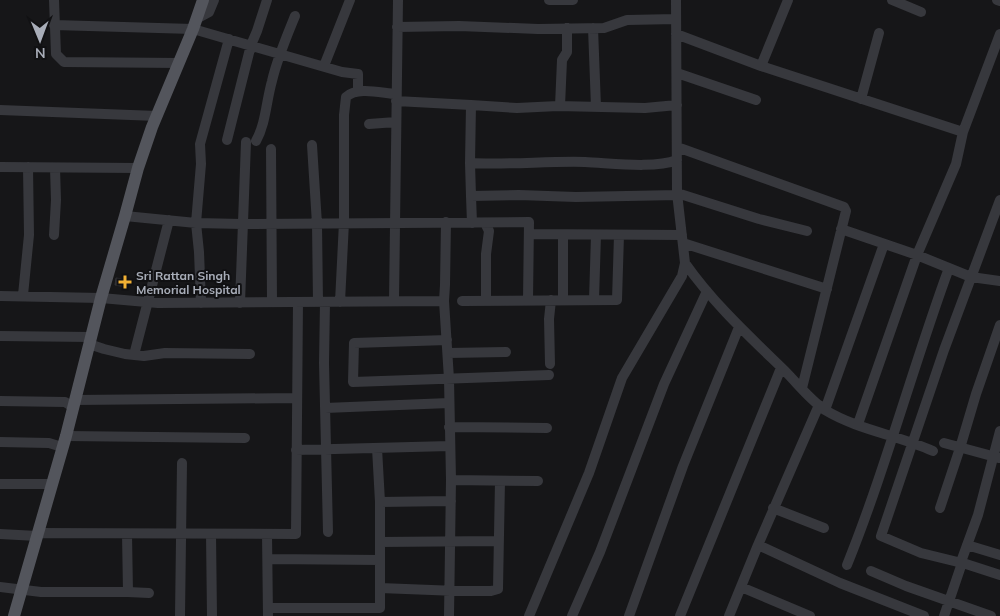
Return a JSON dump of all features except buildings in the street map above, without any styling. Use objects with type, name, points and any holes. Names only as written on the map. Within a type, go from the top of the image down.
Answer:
[{"type":"main road","points":[[14,616],[64,442],[101,298],[126,216],[138,168],[201,2]]},
{"type":"street","points":[[54,0],[56,54],[64,62],[179,63]]},
{"type":"street","points":[[194,24],[209,12],[214,0]]},
{"type":"street","points":[[227,140],[251,45],[267,0]]},
{"type":"street","points":[[324,66],[350,0]]},
{"type":"street","points":[[394,301],[398,0]]},
{"type":"street","points":[[549,0],[573,0]]},
{"type":"street","points":[[529,616],[589,473],[622,378],[682,276],[685,263],[677,194],[676,0]]},
{"type":"street","points":[[761,66],[788,0]]},
{"type":"street","points":[[892,0],[908,3],[921,12]]},
{"type":"street","points":[[240,303],[242,224],[251,142],[264,118],[280,53],[295,16]]},
{"type":"street","points":[[397,27],[604,28],[627,20],[676,19]]},
{"type":"street","points":[[54,25],[194,24],[229,39],[342,72],[358,74],[358,91]]},
{"type":"street","points":[[560,106],[562,60],[567,52],[567,28]]},
{"type":"street","points":[[593,28],[596,107]]},
{"type":"street","points":[[861,99],[879,33]]},
{"type":"street","points":[[676,34],[761,66],[963,132]]},
{"type":"street","points":[[858,424],[917,255],[956,164],[963,132],[1000,34]]},
{"type":"street","points":[[200,303],[199,252],[196,223],[201,172],[200,144],[229,39]]},
{"type":"street","points":[[677,73],[756,100]]},
{"type":"street","points":[[340,302],[344,222],[344,115],[346,97],[352,92],[358,91],[396,98],[517,108],[560,106],[645,108],[677,105]]},
{"type":"street","points":[[471,105],[472,223]]},
{"type":"street","points":[[0,110],[157,116]]},
{"type":"street","points":[[369,124],[396,122]]},
{"type":"street","points":[[312,145],[322,302],[328,532]]},
{"type":"street","points":[[677,147],[844,207],[846,212],[802,388]]},
{"type":"street","points":[[271,149],[272,302]]},
{"type":"street","points":[[470,163],[669,163],[677,160]]},
{"type":"street","points":[[0,167],[138,168]]},
{"type":"street","points":[[23,295],[29,235],[28,167]]},
{"type":"street","points":[[54,235],[55,168]]},
{"type":"street","points":[[471,196],[576,197],[677,194],[759,219],[807,231]]},
{"type":"street","points":[[1000,200],[944,350],[881,536],[921,553],[1000,575]]},
{"type":"street","points":[[126,216],[196,223],[242,224],[529,222],[528,300]]},
{"type":"street","points":[[134,355],[169,220]]},
{"type":"street","points":[[446,222],[444,301],[448,353],[451,480],[448,616]]},
{"type":"street","points":[[485,222],[488,230],[486,301]]},
{"type":"street","points":[[841,229],[917,255],[971,277],[1000,281]]},
{"type":"street","points":[[529,234],[682,239],[827,289]]},
{"type":"street","points":[[562,300],[563,235]]},
{"type":"street","points":[[594,300],[596,235]]},
{"type":"street","points":[[462,301],[617,300],[619,236]]},
{"type":"street","points":[[729,616],[773,508],[822,407],[884,244]]},
{"type":"street","points":[[685,263],[739,327],[822,407],[858,424],[933,451]]},
{"type":"street","points":[[847,565],[949,268]]},
{"type":"street","points":[[572,616],[600,552],[664,384],[707,291]]},
{"type":"street","points":[[0,296],[23,295],[200,303],[444,301]]},
{"type":"street","points":[[550,364],[549,319],[551,300]]},
{"type":"street","points":[[0,534],[296,534],[298,302]]},
{"type":"street","points":[[940,508],[1000,325]]},
{"type":"street","points":[[629,616],[683,466],[739,327]]},
{"type":"street","points":[[0,336],[90,341],[104,349],[144,356],[165,353],[250,354]]},
{"type":"street","points":[[447,340],[354,343],[354,382],[548,375]]},
{"type":"street","points":[[448,353],[506,352]]},
{"type":"street","points":[[680,616],[781,368]]},
{"type":"street","points":[[0,401],[74,403],[297,398]]},
{"type":"street","points":[[325,408],[449,403]]},
{"type":"street","points":[[449,427],[546,428]]},
{"type":"street","points":[[944,616],[978,515],[984,486],[997,458],[1000,431]]},
{"type":"street","points":[[0,442],[49,444],[64,442],[245,438]]},
{"type":"street","points":[[944,443],[997,458]]},
{"type":"street","points":[[296,450],[450,446]]},
{"type":"street","points":[[267,534],[268,612],[380,612],[380,502],[377,448]]},
{"type":"street","points":[[180,616],[182,463]]},
{"type":"street","points":[[451,480],[538,481]]},
{"type":"street","points":[[380,588],[491,591],[498,589],[500,481]]},
{"type":"street","points":[[0,484],[52,484]]},
{"type":"street","points":[[380,502],[451,501]]},
{"type":"street","points":[[773,508],[824,528]]},
{"type":"street","points":[[128,534],[128,592]]},
{"type":"street","points":[[211,534],[212,616]]},
{"type":"street","points":[[380,542],[498,541]]},
{"type":"street","points":[[758,545],[840,582],[924,616]]},
{"type":"street","points":[[967,545],[1000,555]]},
{"type":"street","points":[[268,559],[380,560]]},
{"type":"street","points":[[871,571],[906,586],[991,616]]},
{"type":"street","points":[[0,587],[22,590],[150,592]]},
{"type":"street","points":[[741,587],[810,616]]},
{"type":"place","name":"Sri Rattan Singh Memorial Hospital","points":[[125,282]]}]
